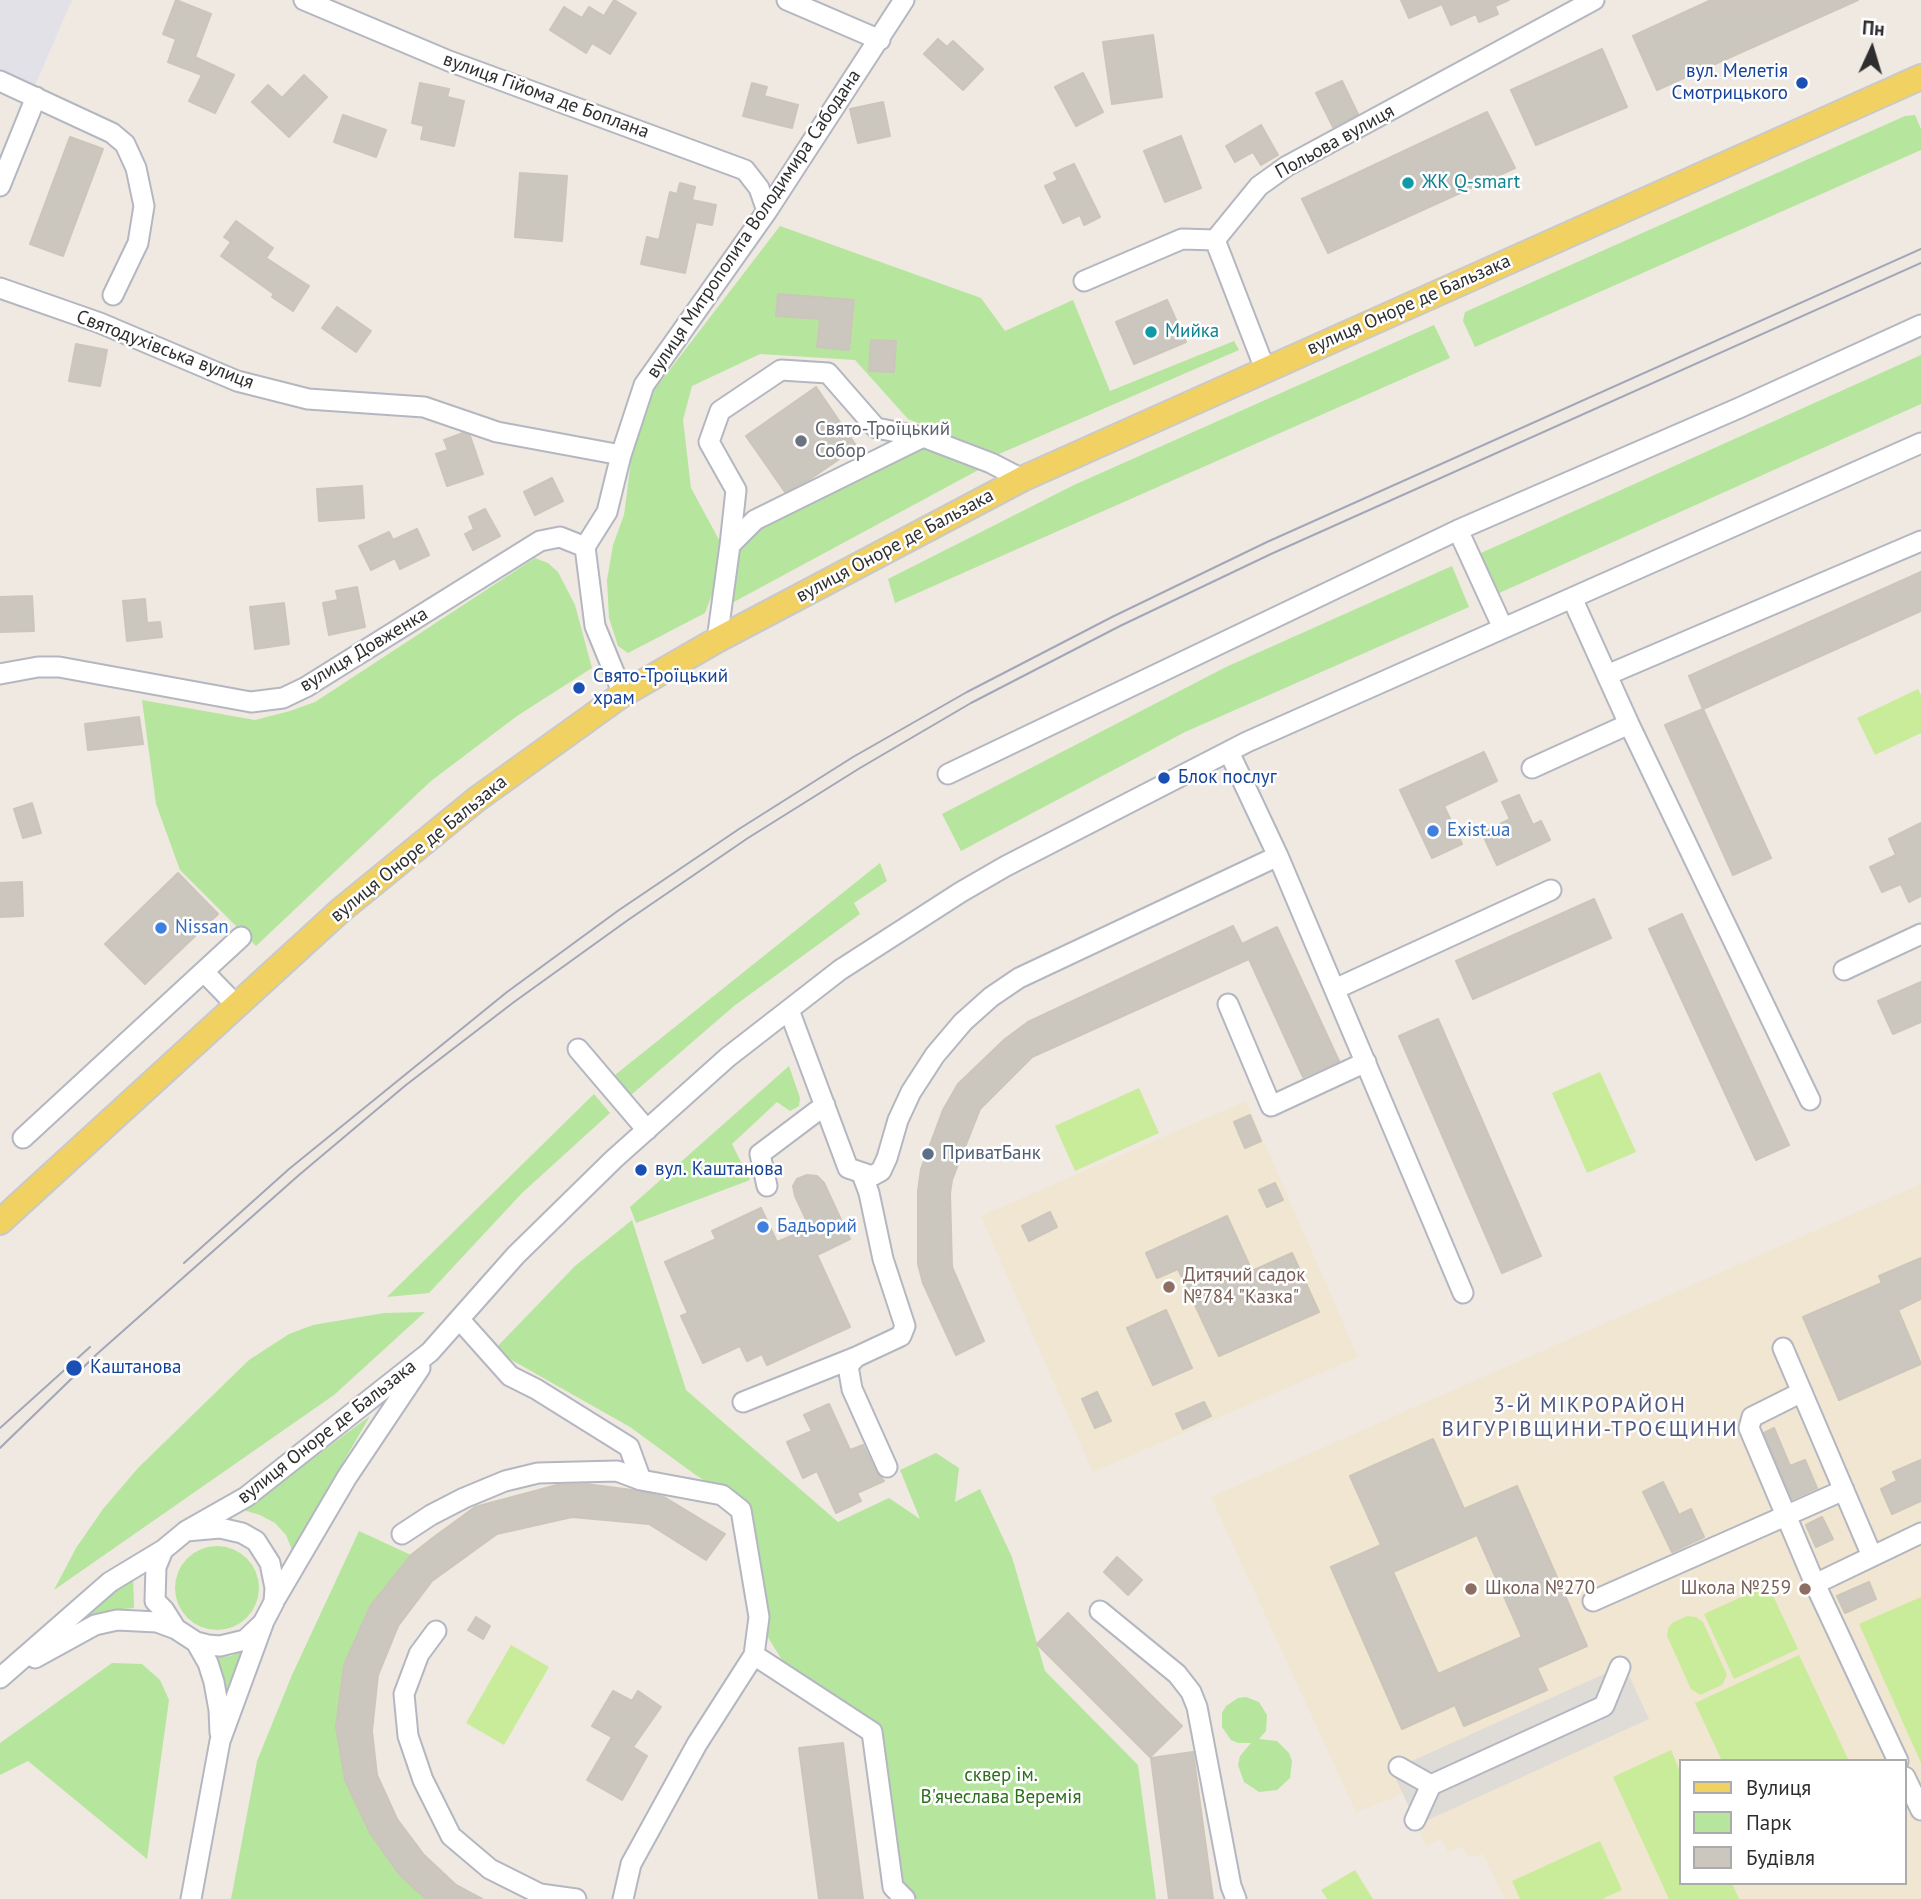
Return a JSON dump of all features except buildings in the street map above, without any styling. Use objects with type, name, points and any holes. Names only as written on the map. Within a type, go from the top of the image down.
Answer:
[{"type":"main road","name":"вулиця Оноре де Бальзака","points":[[0,1222],[341,910],[477,799],[623,694],[717,640],[1022,479],[1921,77]]},
{"type":"street","name":"вулиця Гійома де Боплана","points":[[304,0],[449,61],[745,170],[759,188],[767,211]]},
{"type":"street","points":[[787,0],[880,40]]},
{"type":"street","name":"вулиця Митрополита Володимира Сабодана","points":[[585,547],[607,512],[621,454],[644,385],[767,211],[904,0]]},
{"type":"street","name":"Польова вулиця","points":[[1215,240],[1259,186],[1287,166],[1594,0]]},
{"type":"street","points":[[0,81],[112,133],[125,144],[136,168],[144,206],[138,243],[113,295]]},
{"type":"street","points":[[0,186],[36,97]]},
{"type":"street","points":[[1084,281],[1182,239],[1215,240],[1265,369]]},
{"type":"street","name":"Святодухівська вулиця","points":[[0,288],[100,323],[237,381],[308,399],[424,407],[497,432],[621,454]]},
{"type":"street","points":[[948,774],[1458,530],[1739,408],[1921,325]]},
{"type":"street","points":[[717,640],[736,490],[709,442],[720,411],[781,370],[828,373],[876,428],[923,438],[991,463],[1022,479]]},
{"type":"street","points":[[730,545],[755,520],[923,438]]},
{"type":"street","name":"вулиця Оноре де Бальзака","points":[[186,1531],[247,1497],[430,1352],[516,1255],[728,1057],[840,970],[973,886],[1229,752],[1921,443]]},
{"type":"street","points":[[1458,530],[1503,628]]},
{"type":"street","name":"вулиця Довженка","points":[[0,674],[38,667],[59,667],[251,702],[283,698],[306,687],[540,541],[560,537],[585,547]]},
{"type":"street","points":[[1607,675],[1921,541]]},
{"type":"street","points":[[585,547],[595,626],[623,694]]},
{"type":"street","points":[[1572,598],[1629,724],[1810,1100]]},
{"type":"street","points":[[1532,768],[1629,724]]},
{"type":"street","points":[[1229,752],[1278,856],[1463,1293]]},
{"type":"street","points":[[789,1010],[848,1168],[872,1176],[881,1171],[898,1120],[911,1092],[934,1055],[962,1022],[991,997],[1019,978],[1278,856]]},
{"type":"street","points":[[1335,989],[1551,890]]},
{"type":"street","points":[[1843,970],[1921,933]]},
{"type":"street","points":[[23,1138],[242,937]]},
{"type":"street","points":[[204,972],[237,1006]]},
{"type":"street","points":[[1228,1004],[1271,1106],[1366,1062]]},
{"type":"street","points":[[578,1049],[647,1130]]},
{"type":"street","points":[[767,1186],[760,1154],[825,1105]]},
{"type":"street","points":[[743,1402],[901,1336],[912,1322],[883,1259],[869,1193],[862,1174]]},
{"type":"street","points":[[460,1320],[510,1376],[536,1389],[629,1447],[641,1480]]},
{"type":"street","points":[[1783,1348],[1872,1556]]},
{"type":"street","name":"вулиця Оноре де Бальзака","points":[[274,1602],[347,1477],[430,1352]]},
{"type":"street","points":[[856,1357],[848,1366],[852,1389],[887,1467]]},
{"type":"street","points":[[1802,1392],[1752,1417],[1748,1424],[1815,1584],[1897,1759]]},
{"type":"street","points":[[402,1534],[464,1498],[505,1481],[538,1473],[617,1471],[641,1480],[722,1495],[741,1510],[759,1617],[754,1655],[697,1744],[631,1864],[623,1899]]},
{"type":"street","points":[[1593,1601],[1844,1490]]},
{"type":"street","points":[[0,1677],[110,1582],[163,1550],[186,1531],[220,1528],[242,1533],[256,1541],[270,1563],[275,1588],[274,1602],[220,1741],[191,1899]]},
{"type":"street","points":[[1815,1584],[1921,1533]]},
{"type":"street","points":[[163,1550],[156,1567],[155,1601],[176,1629]]},
{"type":"street","points":[[1100,1611],[1177,1674],[1191,1692],[1198,1707],[1231,1886],[1236,1899]]},
{"type":"street","points":[[0,1677],[95,1625],[117,1620],[157,1622],[208,1646],[245,1640],[264,1623]]},
{"type":"street","points":[[436,1631],[419,1654],[404,1694],[408,1736],[423,1780],[452,1836],[490,1869],[540,1894],[576,1899]]},
{"type":"street","points":[[196,1642],[214,1682],[219,1710],[220,1741]]},
{"type":"street","points":[[754,1655],[872,1732],[893,1887],[905,1899]]},
{"type":"street","points":[[1415,1820],[1430,1785],[1604,1706],[1620,1667]]},
{"type":"street","points":[[1399,1767],[1430,1785]]},
{"type":"street","points":[[1907,1781],[1921,1810]]},
{"type":"shaded area","points":[[0,0],[72,0],[34,88],[0,74]]},
{"type":"shaded area","name":"Дитячий садок №784 \"Казка\"","points":[[1246,1101],[1358,1357],[1093,1472],[981,1216]]},
{"type":"shaded area","points":[[1921,1184],[1921,1899],[1505,1899],[1483,1854],[1468,1857],[1462,1846],[1448,1852],[1441,1839],[1426,1846],[1403,1794],[1356,1812],[1211,1497]]},
{"type":"shaded area","points":[[1624,1665],[1649,1719],[1417,1825],[1392,1770]]},
{"type":"green space","points":[[1915,115],[1921,129],[1921,150],[1475,347],[1463,321],[1465,312],[1905,116]]},
{"type":"green space","points":[[780,226],[981,298],[1005,331],[1073,300],[1110,391],[1234,341],[1239,350],[999,454],[908,419],[855,360],[760,354],[692,386],[683,420],[691,488],[724,549],[719,576],[705,613],[628,653],[618,646],[609,618],[607,580],[613,545],[624,515],[634,438],[655,389]]},
{"type":"green space","points":[[1434,325],[1450,358],[895,603],[888,579],[1074,485]]},
{"type":"green space","points":[[1921,355],[1921,404],[1497,594],[1481,553]]},
{"type":"green space","points":[[923,446],[982,468],[730,604],[734,553],[761,525]]},
{"type":"green space","points":[[535,558],[548,563],[558,572],[575,605],[592,668],[517,716],[431,781],[256,946],[180,870],[156,804],[142,700],[255,720],[315,702]]},
{"type":"green space","points":[[1452,566],[1469,607],[1185,732],[961,851],[942,814],[1226,667]]},
{"type":"green space","points":[[1918,689],[1921,695],[1921,733],[1875,755],[1857,718]]},
{"type":"green space","points":[[880,863],[887,881],[854,903],[860,914],[734,1006],[631,1095],[615,1075]]},
{"type":"green space","points":[[789,1066],[800,1098],[799,1106],[790,1111],[777,1102],[732,1144],[750,1180],[636,1223],[630,1207]]},
{"type":"green space","points":[[1600,1072],[1636,1152],[1587,1173],[1552,1093]]},
{"type":"green space","points":[[1139,1088],[1159,1133],[1075,1171],[1055,1126]]},
{"type":"green space","points":[[594,1094],[610,1113],[522,1193],[429,1293],[387,1297]]},
{"type":"green space","name":"сквер ім. В'ячеслава Веремія","points":[[632,1220],[686,1390],[838,1522],[889,1498],[920,1519],[900,1470],[936,1453],[959,1468],[955,1502],[980,1489],[1012,1557],[1045,1671],[1138,1765],[1156,1899],[916,1899],[903,1885],[877,1727],[785,1665],[766,1634],[745,1507],[630,1427],[494,1350],[575,1266]]},
{"type":"green space","points":[[425,1312],[334,1395],[54,1590],[76,1548],[103,1509],[138,1468],[249,1360],[289,1334],[313,1325],[384,1313]]},
{"type":"green space","points":[[370,1416],[292,1550],[286,1535],[275,1523],[243,1510]]},
{"type":"green space","points":[[359,1531],[411,1555],[371,1605],[344,1665],[336,1727],[345,1780],[370,1833],[399,1874],[426,1899],[231,1899],[257,1761],[292,1675]]},
{"type":"green space","points":[[217,1546],[233,1549],[247,1558],[256,1572],[259,1588],[256,1604],[247,1618],[233,1627],[217,1630],[201,1627],[187,1618],[178,1604],[175,1588],[178,1572],[187,1558],[201,1549]]},
{"type":"green space","points":[[133,1574],[134,1608],[93,1615],[64,1631]]},
{"type":"green space","points":[[1768,1585],[1798,1649],[1734,1679],[1704,1614]]},
{"type":"green space","points":[[1921,1597],[1921,1763],[1859,1624]]},
{"type":"green space","points":[[1687,1616],[1696,1617],[1703,1622],[1727,1675],[1722,1685],[1700,1695],[1691,1689],[1667,1636],[1672,1623]]},
{"type":"green space","points":[[511,1645],[549,1667],[504,1745],[466,1723]]},
{"type":"green space","points":[[244,1650],[226,1700],[216,1657],[231,1656]]},
{"type":"green space","points":[[1799,1655],[1848,1759],[1721,1759],[1695,1703]]},
{"type":"green space","points":[[112,1663],[142,1664],[160,1680],[169,1700],[147,1859],[28,1761],[0,1775],[0,1743]]},
{"type":"green space","points":[[1246,1697],[1259,1702],[1267,1715],[1266,1731],[1259,1739],[1277,1741],[1289,1753],[1292,1761],[1290,1778],[1277,1790],[1259,1792],[1244,1782],[1238,1765],[1240,1756],[1251,1743],[1231,1740],[1222,1727],[1222,1713],[1226,1706],[1238,1698]]},
{"type":"green space","points":[[1671,1750],[1680,1772],[1680,1885],[1733,1885],[1739,1899],[1669,1899],[1613,1777]]},
{"type":"green space","points":[[1600,1841],[1622,1890],[1602,1899],[1520,1899],[1512,1881]]},
{"type":"green space","points":[[1355,1870],[1373,1899],[1327,1899],[1321,1890]]},
{"type":"tram line","points":[[184,1263],[289,1169],[507,992],[619,910],[739,829],[853,757],[967,692],[1112,617],[1267,542],[1921,249]]},
{"type":"tram line","points":[[0,1448],[97,1354],[299,1175],[406,1085],[514,1002],[628,920],[748,838],[860,768],[971,703],[1120,626],[1271,554],[1921,263]]},
{"type":"tram line","points":[[0,1428],[90,1347]]},
{"type":"place","name":"вул. Мелетія Смотрицького","points":[[1802,83]]},
{"type":"place","name":"ЖК Q-smart","points":[[1408,183]]},
{"type":"place","name":"Мийка","points":[[1151,332]]},
{"type":"place","name":"Свято-Троїцький Собор","points":[[801,441]]},
{"type":"place","name":"Свято-Троїцький храм","points":[[579,688]]},
{"type":"place","name":"Блок послуг","points":[[1164,778]]},
{"type":"place","name":"Exist.ua","points":[[1433,831]]},
{"type":"place","name":"Nissan","points":[[161,928]]},
{"type":"place","name":"ПриватБанк","points":[[928,1154]]},
{"type":"place","name":"вул. Каштанова","points":[[641,1170]]},
{"type":"place","name":"Бадьорий","points":[[763,1227]]},
{"type":"place","name":"Дитячий садок №784 \"Казка\"","points":[[1169,1287]]},
{"type":"place","name":"Каштанова","points":[[74,1368]]},
{"type":"place","name":"Школа №270","points":[[1471,1589]]},
{"type":"place","name":"Школа №259","points":[[1805,1589]]},
{"type":"district","name":"3-Й МІКРОРАЙОН ВИГУРІВЩИНИ-ТРОЄЩИНИ","points":[[1590,1418]]}]
